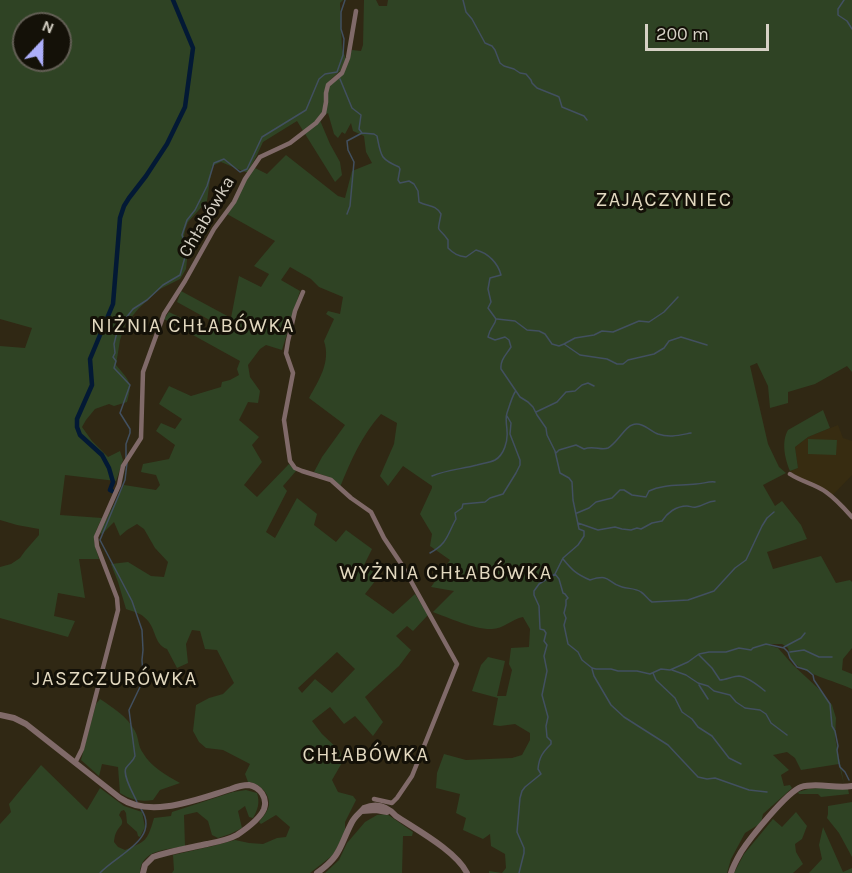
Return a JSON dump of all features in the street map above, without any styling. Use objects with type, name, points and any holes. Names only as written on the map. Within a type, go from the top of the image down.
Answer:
[{"type":"street","name":"Chłabówka","points":[[75,763],[82,749],[118,610],[117,598],[95,538],[119,485],[123,466],[141,438],[142,372],[164,314],[214,229],[234,202],[245,179],[260,158],[290,143],[316,123],[324,113],[328,85],[342,74],[348,58],[356,11]]},
{"type":"street","points":[[303,292],[295,311],[286,353],[293,373],[284,420],[290,460],[296,468],[302,471],[331,480],[371,512],[458,664],[410,780],[392,803],[374,799]]},
{"type":"street","points":[[790,474],[827,493],[852,517]]},
{"type":"street","points":[[0,715],[23,722],[120,798],[131,804],[145,808],[160,807],[246,785],[259,790],[264,797],[265,803],[260,814],[237,835],[219,842],[153,857],[144,865],[143,873]]},
{"type":"street","points":[[731,873],[745,846],[792,792],[806,786],[852,786]]},
{"type":"street","points":[[317,873],[336,856],[356,815],[365,807],[378,805],[386,808],[453,855],[466,873]]},
{"type":"shaded area","points":[[838,425],[843,438],[852,441],[852,475],[832,496],[790,471],[798,468],[795,447],[808,437]]},
{"type":"green space","points":[[0,0],[343,0],[340,3],[342,49],[346,59],[340,71],[330,80],[330,86],[343,74],[352,50],[361,51],[364,0],[376,0],[379,6],[387,6],[388,0],[852,0],[852,372],[847,366],[815,384],[788,392],[788,403],[770,408],[768,386],[757,363],[750,366],[768,444],[779,467],[786,473],[763,485],[775,506],[782,501],[801,525],[807,539],[767,552],[773,569],[821,556],[836,583],[850,580],[852,582],[852,648],[843,659],[842,670],[852,674],[852,689],[801,668],[790,658],[788,648],[782,644],[769,644],[778,648],[832,705],[836,718],[835,737],[844,784],[839,764],[801,770],[795,758],[787,752],[773,755],[789,770],[781,775],[784,786],[790,785],[792,788],[763,814],[761,823],[745,833],[731,859],[727,873],[502,873],[506,868],[505,854],[491,846],[490,834],[483,839],[463,830],[466,818],[456,813],[460,794],[436,788],[437,773],[444,754],[466,760],[512,758],[522,755],[530,740],[530,733],[515,724],[493,725],[498,698],[472,691],[481,665],[488,657],[505,661],[497,696],[506,696],[512,670],[509,664],[511,648],[529,647],[530,629],[523,617],[500,627],[486,629],[433,612],[454,591],[431,587],[450,560],[430,546],[432,534],[420,514],[432,486],[403,466],[388,486],[380,476],[394,444],[397,423],[381,414],[363,439],[340,487],[329,477],[314,472],[345,425],[309,398],[325,364],[324,341],[334,319],[326,314],[328,311],[340,314],[343,297],[319,287],[311,279],[290,267],[281,280],[300,291],[282,350],[266,345],[248,365],[250,377],[260,391],[258,403],[248,402],[239,420],[259,437],[252,445],[262,462],[244,485],[257,497],[289,464],[296,471],[283,486],[287,491],[266,532],[275,538],[297,498],[317,514],[314,525],[336,542],[346,530],[372,549],[364,565],[379,576],[365,594],[393,614],[415,594],[428,615],[413,631],[407,626],[396,636],[411,650],[399,666],[365,697],[383,722],[373,736],[355,716],[344,724],[330,707],[312,721],[340,751],[343,761],[332,780],[338,792],[353,796],[356,800],[345,822],[345,832],[333,855],[310,873],[172,873],[174,870],[173,855],[235,840],[263,844],[286,837],[290,827],[276,815],[261,824],[259,822],[268,809],[269,801],[263,789],[248,782],[245,774],[250,764],[223,750],[206,748],[199,742],[193,731],[196,705],[223,694],[234,683],[217,650],[205,649],[200,631],[192,630],[186,644],[188,663],[177,668],[167,649],[159,643],[148,621],[140,614],[126,609],[111,564],[128,562],[151,576],[164,577],[168,562],[155,548],[144,529],[137,524],[120,536],[114,522],[102,534],[99,533],[124,485],[156,490],[160,485],[156,475],[141,472],[143,464],[169,459],[175,445],[156,431],[161,423],[175,429],[182,419],[159,404],[169,386],[191,396],[221,387],[222,382],[239,375],[237,369],[240,361],[164,319],[169,312],[210,332],[215,323],[177,302],[181,291],[231,318],[239,276],[261,287],[269,274],[254,266],[275,241],[227,214],[245,181],[255,168],[267,174],[286,155],[338,196],[345,198],[352,171],[372,163],[366,152],[364,136],[353,131],[351,123],[345,134],[342,132],[338,138],[334,134],[328,113],[319,118],[340,162],[342,175],[335,182],[297,121],[263,142],[248,172],[221,162],[212,166],[207,201],[188,222],[185,230],[184,236],[188,251],[186,269],[180,279],[160,289],[139,308],[125,325],[116,365],[130,385],[127,402],[114,406],[109,404],[95,409],[82,427],[108,457],[120,451],[123,460],[116,481],[65,475],[60,515],[102,518],[94,538],[99,559],[79,559],[85,598],[58,593],[54,616],[75,621],[68,637],[0,618],[0,567],[20,558],[39,535],[39,529],[0,520],[0,346],[25,348],[32,328],[0,319]],"holes":[[[337,652],[355,669],[332,693],[315,679],[302,693],[298,688]]]},
{"type":"green space","points":[[823,410],[830,428],[808,437],[795,447],[798,468],[790,471],[784,450],[788,430]]},
{"type":"green space","points":[[808,439],[837,440],[836,455],[808,454]]},
{"type":"green space","points":[[100,699],[132,726],[141,751],[150,762],[180,783],[160,790],[153,800],[136,800],[120,793],[118,767],[102,764],[99,776],[81,760],[96,704]]},
{"type":"green space","points":[[41,765],[87,810],[100,788],[124,806],[142,812],[145,827],[140,837],[127,823],[124,810],[119,815],[122,823],[114,842],[125,850],[145,840],[154,818],[171,816],[172,812],[246,790],[257,793],[258,806],[253,818],[249,817],[245,806],[238,811],[242,828],[218,838],[212,835],[208,821],[197,812],[184,815],[185,846],[150,855],[141,865],[140,873],[0,873],[0,824],[11,812],[9,804]]},
{"type":"green space","points":[[820,788],[848,789],[849,794],[821,797],[818,794],[799,794],[798,792]]},
{"type":"green space","points":[[852,802],[852,857],[839,833],[827,818],[828,806]]},
{"type":"green space","points":[[796,812],[807,826],[802,839],[795,844],[796,852],[803,864],[793,873],[734,873],[744,854],[773,819],[782,827]]},
{"type":"green space","points":[[387,814],[413,832],[412,836],[403,836],[402,873],[325,873],[339,860],[347,843],[365,822],[377,815]]},
{"type":"green space","points":[[823,827],[843,872],[852,868],[852,873],[809,873],[822,859],[819,845]]},
{"type":"waterway","points":[[112,491],[110,490],[113,482],[109,468],[102,455],[80,435],[77,419],[92,385],[90,359],[113,304],[120,218],[124,206],[167,144],[185,107],[193,48],[173,0]]},
{"type":"waterway","points":[[126,459],[126,444],[130,429],[120,413],[130,385],[114,368],[116,361],[113,357],[114,344],[118,328],[133,309],[163,285],[180,275],[187,250],[182,235],[187,220],[195,210],[207,186],[214,163],[224,159],[240,172],[247,169],[262,137],[306,110],[319,79],[325,74],[337,72],[343,55],[341,12],[345,0]]},
{"type":"waterway","points":[[463,0],[466,12],[485,43],[495,50],[500,63],[526,74],[537,88],[559,97],[562,107],[584,116],[587,120]]},
{"type":"waterway","points":[[844,0],[838,9],[838,15],[847,21],[852,29]]},
{"type":"waterway","points":[[340,79],[352,108],[361,115],[359,129],[362,133],[377,136],[382,156],[400,169],[398,180],[400,183],[409,181],[414,184],[418,191],[419,202],[434,207],[441,214],[439,229],[448,240],[448,248],[466,257],[476,250],[480,251],[498,266],[501,275],[490,278],[488,289],[491,302],[488,308],[496,319],[488,337],[495,340],[505,337],[509,340],[511,347],[502,360],[501,369],[520,397],[533,407],[546,428],[560,473],[572,482],[579,529],[584,531],[584,536],[578,545],[563,558],[555,574],[539,584],[534,591],[539,606],[540,629],[546,633],[544,641],[547,645],[544,656],[547,671],[542,695],[548,717],[547,737],[551,744],[539,761],[538,769],[541,774],[525,787],[520,798],[517,832],[524,853],[519,873]]},
{"type":"waterway","points":[[347,214],[350,206],[354,162],[348,150],[347,141],[362,133]]},
{"type":"waterway","points":[[564,344],[575,338],[594,335],[602,331],[613,332],[639,321],[649,322],[664,312],[678,297]]},
{"type":"waterway","points":[[497,319],[515,321],[527,330],[539,331],[545,334],[552,344],[559,346],[564,344],[580,355],[607,359],[617,364],[654,354],[664,348],[669,341],[681,337],[707,345]]},
{"type":"waterway","points":[[536,412],[557,402],[566,392],[575,391],[588,383],[594,386]]},
{"type":"waterway","points":[[432,476],[498,458],[506,443],[506,415],[515,392]]},
{"type":"waterway","points":[[430,553],[446,538],[456,519],[455,513],[462,508],[463,504],[485,502],[503,494],[516,473],[520,460],[510,434],[511,423],[507,416]]},
{"type":"waterway","points":[[556,453],[576,445],[584,449],[608,448],[627,429],[636,424],[643,425],[662,435],[675,436],[691,433]]},
{"type":"waterway","points":[[127,463],[125,480],[100,540],[132,601],[142,630],[143,674],[140,687],[129,710],[135,756],[125,771],[137,802]]},
{"type":"waterway","points":[[577,513],[596,502],[612,498],[620,490],[646,497],[649,491],[660,487],[715,482]]},
{"type":"waterway","points":[[578,523],[598,530],[615,527],[641,529],[662,521],[679,507],[695,507],[715,501]]},
{"type":"waterway","points":[[563,559],[585,578],[590,580],[606,578],[617,585],[643,593],[652,602],[688,600],[714,591],[735,568],[746,560],[762,526],[774,512]]},
{"type":"waterway","points":[[555,574],[563,593],[568,598],[564,613],[568,644],[592,668],[650,674],[661,669],[670,670],[699,654],[709,652],[726,652],[739,648],[751,650],[766,644],[784,648],[797,667],[813,675],[830,704],[840,767],[849,780]]},
{"type":"waterway","points":[[784,647],[801,638],[805,633]]},
{"type":"waterway","points":[[790,652],[804,650],[819,657],[832,657]]},
{"type":"waterway","points":[[699,655],[720,680],[742,677],[765,691]]},
{"type":"waterway","points":[[592,669],[611,705],[624,717],[668,745],[698,777],[715,778],[749,790],[767,792]]},
{"type":"waterway","points":[[672,670],[714,691],[730,695],[745,708],[760,710],[766,714],[771,723],[787,735]]},
{"type":"waterway","points":[[653,673],[656,680],[675,698],[682,712],[712,736],[729,758],[741,764]]},
{"type":"waterway","points":[[699,685],[708,699]]},
{"type":"waterway","points":[[100,873],[141,838],[146,820],[141,809]]},
{"type":"district","name":"ZAJĄCZYNIEC","points":[[664,200]]},
{"type":"district","name":"NIŻNIA CHŁABÓWKA","points":[[193,326]]},
{"type":"district","name":"WYŻNIA CHŁABÓWKA","points":[[446,573]]},
{"type":"district","name":"JASZCZURÓWKA","points":[[115,679]]},
{"type":"district","name":"CHŁABÓWKA","points":[[366,755]]}]
